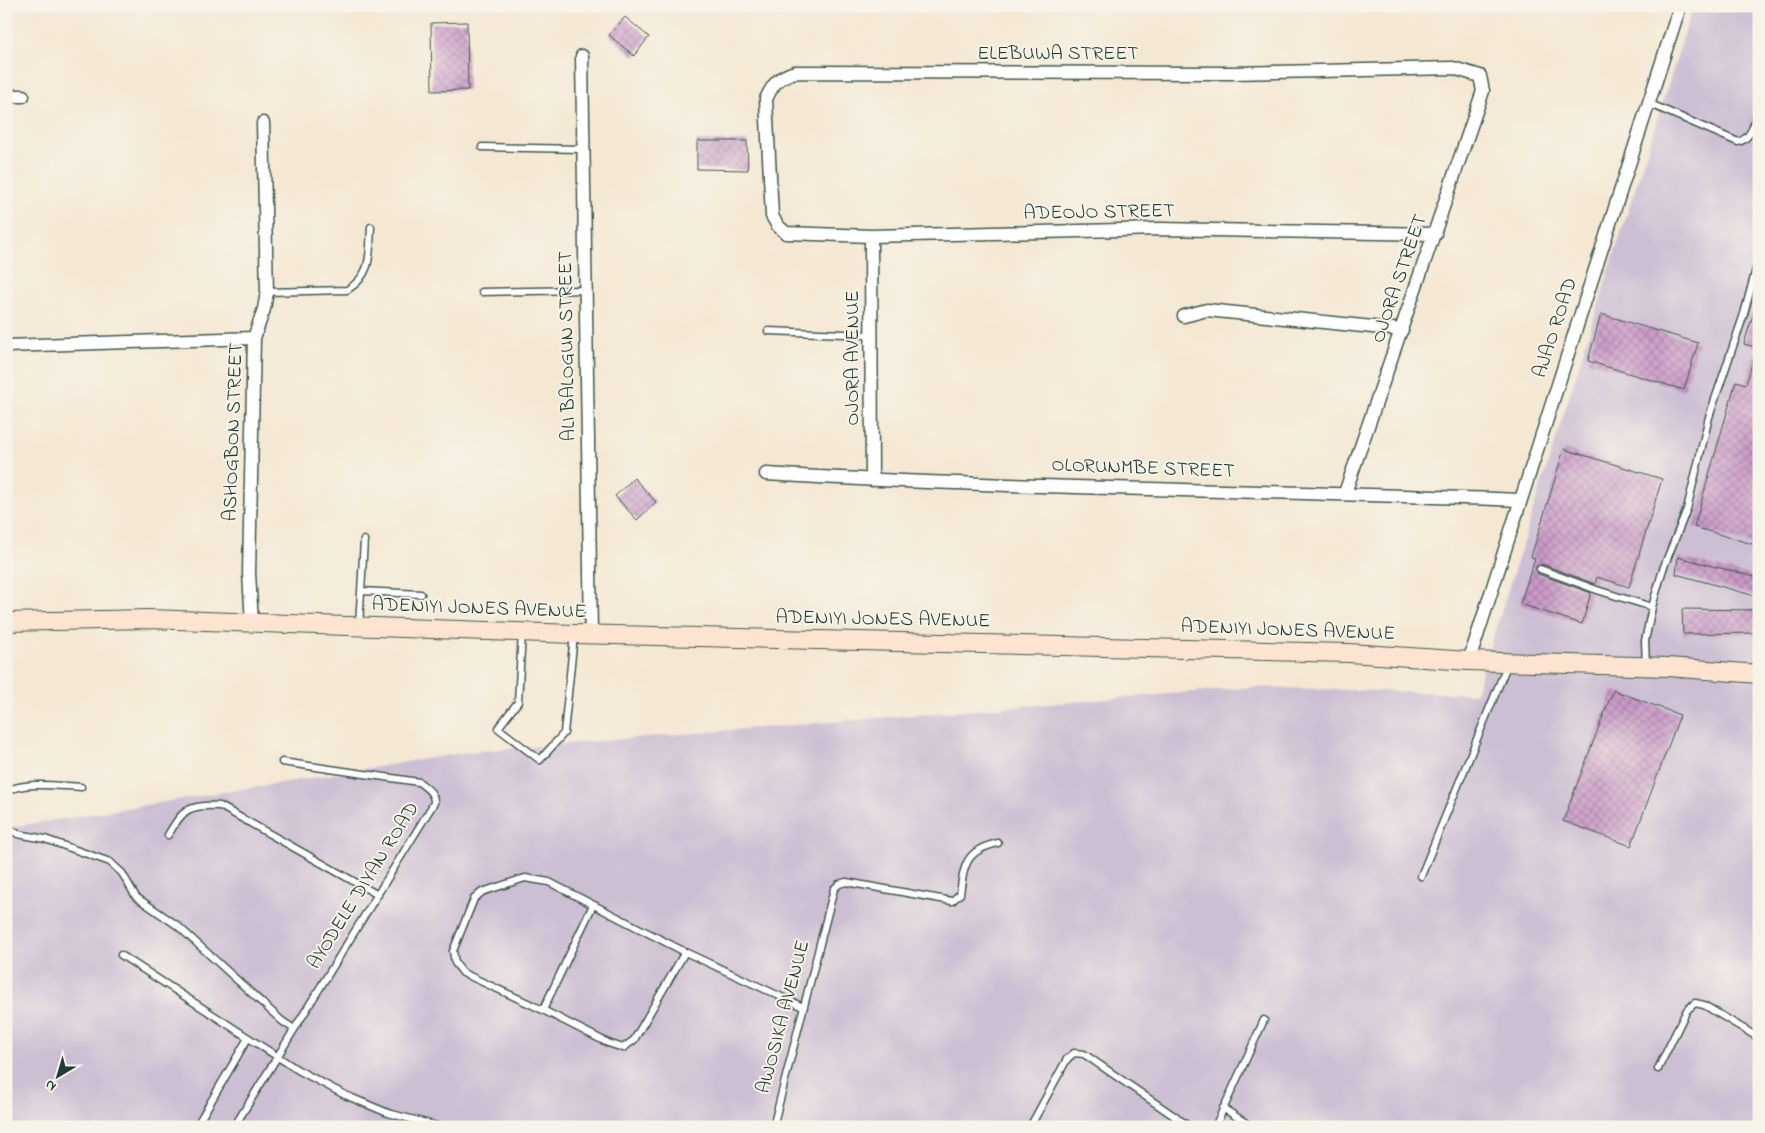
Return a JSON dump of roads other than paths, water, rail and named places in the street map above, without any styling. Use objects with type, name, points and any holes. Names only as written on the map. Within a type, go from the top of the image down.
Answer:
[{"type":"street","name":"AJAO ROAD","points":[[1469,661],[1519,500],[1680,6]]},
{"type":"street","name":"ALI BALOGUN STREET","points":[[582,56],[586,290],[582,634]]},
{"type":"street","name":"ELEBUWA STREET","points":[[772,216],[766,100],[772,85],[782,76],[795,72],[1232,74],[1452,68],[1480,76]]},
{"type":"street","name":"OJORA STREET","points":[[1345,493],[1483,91],[1480,76]]},
{"type":"street","points":[[6,96],[24,96]]},
{"type":"street","name":"ASHOGBON STREET","points":[[252,623],[248,573],[254,338],[264,309],[267,292],[264,123]]},
{"type":"street","name":"ADEOJO STREET","points":[[772,216],[778,226],[786,232],[871,236],[1160,230],[1435,234]]},
{"type":"street","name":"OJORA AVENUE","points":[[871,236],[872,480]]},
{"type":"street","points":[[1184,316],[1207,310],[1402,330]]},
{"type":"street","points":[[6,346],[254,338]]},
{"type":"street","name":"OLORUNMBE STREET","points":[[766,474],[872,480],[1345,493],[1519,500]]},
{"type":"street","name":"ADENIYI JONES AVENUE","points":[[6,622],[149,619],[582,634],[1349,653],[1469,661],[1646,666],[1759,674]]},
{"type":"lane","points":[[1648,103],[1738,142],[1744,140],[1750,134],[1759,106]]},
{"type":"lane","points":[[482,147],[583,149]]},
{"type":"lane","points":[[267,292],[347,290],[363,278],[368,267],[370,227]]},
{"type":"lane","points":[[1646,666],[1645,641],[1652,607],[1663,569],[1686,509],[1708,417],[1744,314],[1759,258]]},
{"type":"lane","points":[[482,292],[586,290]]},
{"type":"lane","points":[[768,332],[872,335]]},
{"type":"lane","points":[[359,627],[364,540]]},
{"type":"lane","points":[[1540,569],[1597,590],[1652,607]]},
{"type":"lane","points":[[361,592],[421,594]]},
{"type":"lane","points":[[522,632],[518,702],[498,728],[540,760],[564,733],[582,634]]},
{"type":"lane","points":[[1421,876],[1508,662]]},
{"type":"lane","name":"AYODELE DIYAN ROAD","points":[[234,1127],[434,803],[434,798],[430,791],[419,782],[282,762]]},
{"type":"lane","points":[[6,791],[15,787],[48,785],[81,787]]},
{"type":"lane","points":[[168,835],[179,815],[197,804],[220,806],[378,895]]},
{"type":"lane","points":[[6,827],[18,834],[45,839],[110,862],[122,874],[136,897],[178,926],[282,1021],[294,1029]]},
{"type":"lane","name":"AWOSIKA AVENUE","points":[[773,1127],[834,889],[839,884],[846,882],[952,901],[960,894],[963,870],[968,859],[976,850],[998,843]]},
{"type":"lane","points":[[685,952],[634,1040],[623,1048],[608,1043],[463,973],[455,963],[454,951],[474,899],[482,892],[526,878],[549,882],[685,952],[803,1007]]},
{"type":"lane","points":[[543,1010],[593,905]]},
{"type":"lane","points":[[121,955],[276,1058],[345,1095],[388,1112],[441,1127]]},
{"type":"lane","points":[[1658,1069],[1686,1010],[1695,1003],[1704,1004],[1759,1038]]},
{"type":"lane","points":[[1214,1127],[1264,1020]]},
{"type":"lane","points":[[196,1127],[248,1038]]},
{"type":"lane","points":[[1030,1127],[1067,1059],[1074,1053],[1084,1054],[1190,1127]]},
{"type":"lane","points":[[1223,1108],[1252,1127]]},
{"type":"lane","points":[[1170,1127],[1176,1116]]}]
